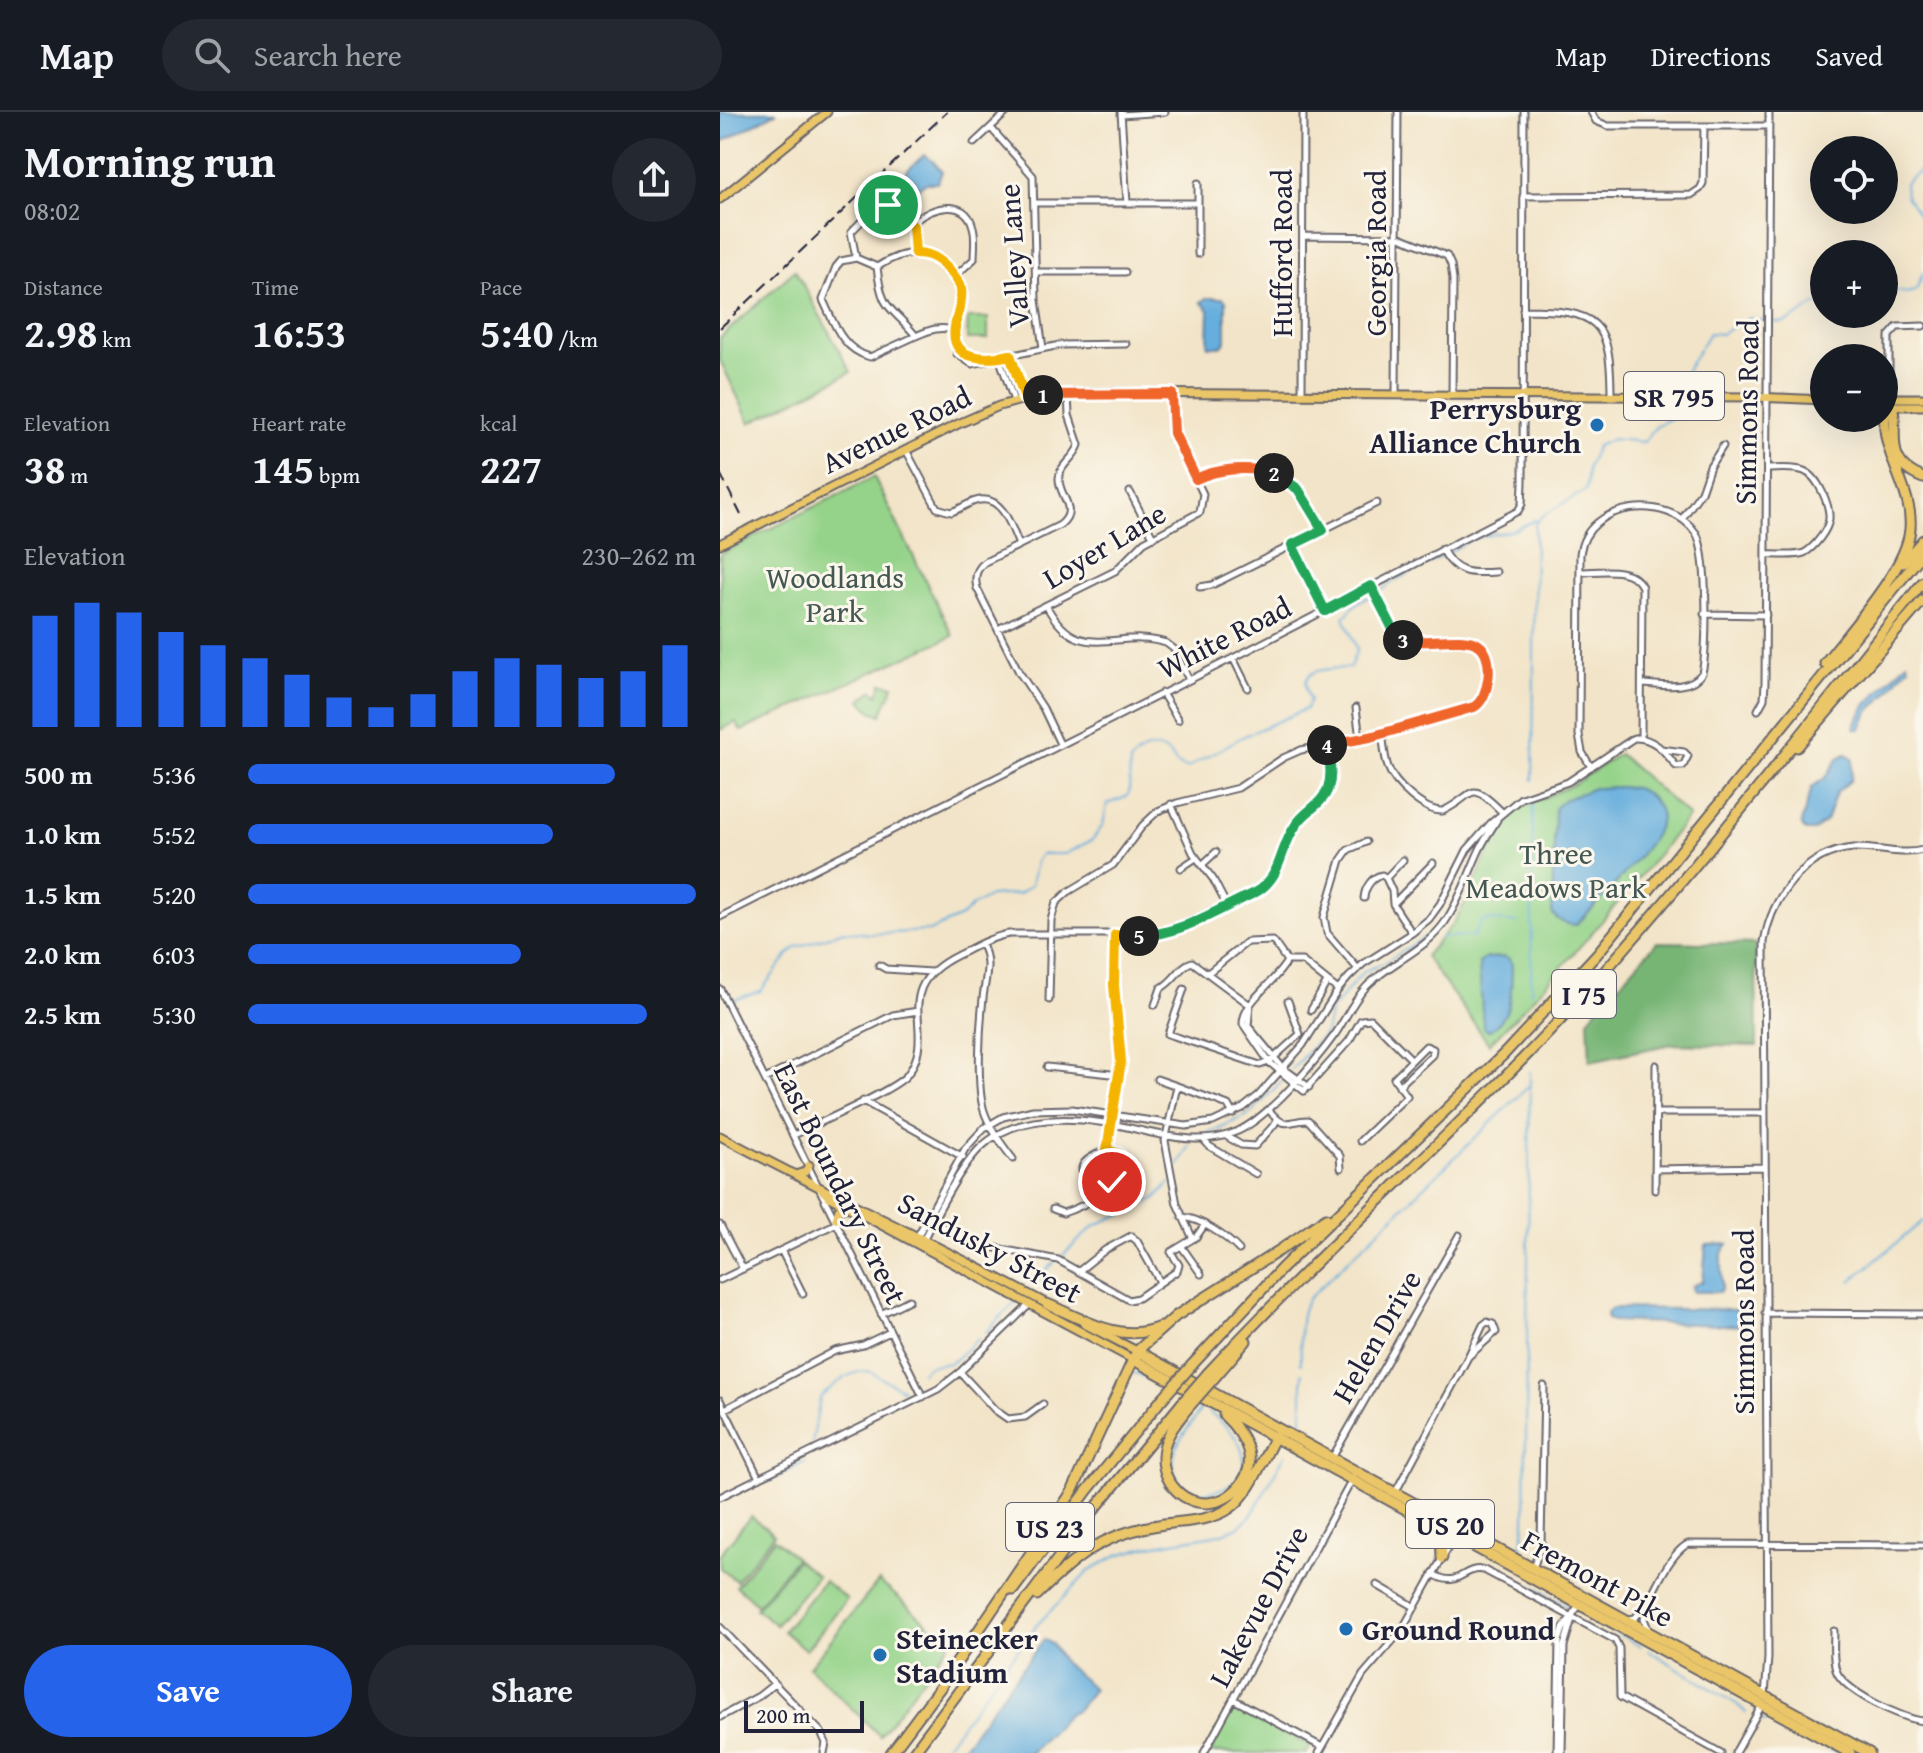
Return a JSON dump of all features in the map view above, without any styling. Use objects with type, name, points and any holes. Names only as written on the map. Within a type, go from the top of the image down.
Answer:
[{"type":"highway","points":[[1871,603],[1899,562],[1907,546],[1910,528],[1907,501],[1887,445],[1887,432]]},
{"type":"highway","points":[[1892,432],[1896,453],[1906,468],[1923,478]]},
{"type":"highway","points":[[1769,740],[1774,729],[1871,603],[1923,540]]},
{"type":"highway","name":"I 75","points":[[891,1753],[1087,1491],[1162,1399],[1271,1278],[1494,1064],[1565,990],[1653,888],[1769,740],[1923,553]]},
{"type":"highway","name":"I 75","points":[[913,1753],[1112,1487],[1301,1274],[1394,1186],[1565,1014],[1639,931],[1923,582]]},
{"type":"highway","points":[[1743,805],[1841,698],[1923,600]]},
{"type":"highway","points":[[1134,1355],[1190,1306],[1280,1250],[1348,1202]]},
{"type":"highway","points":[[1047,1304],[1115,1333],[1141,1333],[1166,1324]]},
{"type":"highway","name":"Fremont Pike","points":[[1134,1355],[1226,1412],[1332,1459],[1535,1581],[1547,1583],[1573,1596],[1763,1701],[1865,1751]]},
{"type":"highway","name":"Fremont Pike","points":[[1134,1355],[1352,1480],[1532,1570],[1581,1601],[1666,1643],[1850,1753]]},
{"type":"highway","name":"US 23","points":[[939,1689],[1072,1492],[1134,1355]]},
{"type":"highway","points":[[1184,1406],[1164,1450],[1164,1468],[1174,1489],[1191,1500],[1215,1502],[1231,1494],[1273,1432]]},
{"type":"highway","points":[[1216,1406],[1244,1439],[1250,1461],[1248,1473]]},
{"type":"highway","name":"US 23","points":[[1013,1620],[1073,1560],[1106,1539],[1140,1528],[1211,1516],[1230,1508],[1242,1496],[1273,1432]]},
{"type":"highway","points":[[1414,1513],[1420,1521],[1441,1533],[1442,1558]]},
{"type":"main road","points":[[720,199],[827,112]]},
{"type":"main road","name":"Avenue Road","points":[[720,544],[980,414],[1025,398],[1068,393],[1810,400]]},
{"type":"main road","points":[[1898,401],[1923,398]]},
{"type":"main road","points":[[1898,403],[1923,406]]},
{"type":"main road","name":"Sandusky Street","points":[[720,1136],[1047,1304],[1134,1355]]},
{"type":"main road","points":[[795,1175],[805,1172],[809,1165]]},
{"type":"main road","name":"Sandusky Street","points":[[820,1188],[829,1197],[919,1240],[1030,1304],[1134,1355]]},
{"type":"main road","points":[[836,1221],[839,1209],[849,1207]]},
{"type":"main road","points":[[1030,1304],[1041,1305],[1082,1328],[1095,1330]]},
{"type":"street","points":[[974,143],[1007,112]]},
{"type":"street","points":[[1127,203],[1121,113],[1150,115],[1165,112]]},
{"type":"street","name":"Hufford Road","points":[[1302,395],[1303,112]]},
{"type":"street","name":"Georgia Road","points":[[1396,395],[1398,112]]},
{"type":"street","name":"White Road","points":[[720,917],[1325,611],[1513,514],[1521,507],[1524,112]]},
{"type":"street","points":[[1591,112],[1596,121],[1608,126],[1769,126]]},
{"type":"street","name":"Simmons Road","points":[[1758,710],[1764,699],[1766,615],[1769,112]]},
{"type":"street","points":[[1523,196],[1691,195],[1703,183],[1704,126]]},
{"type":"street","name":"Valley Lane","points":[[991,128],[1032,174],[1037,312],[1043,348]]},
{"type":"street","points":[[1198,183],[1198,254]]},
{"type":"street","points":[[1035,203],[1198,203]]},
{"type":"street","points":[[856,258],[851,232],[876,206],[888,205],[913,226]]},
{"type":"street","points":[[915,253],[913,226],[922,215],[940,207],[956,209],[969,218],[974,229],[974,259],[955,276]]},
{"type":"street","points":[[1303,236],[1398,236],[1437,251],[1450,262],[1453,280],[1452,396]]},
{"type":"street","points":[[954,330],[944,327],[931,329],[870,357],[864,356],[843,342],[823,296],[838,264],[847,258],[856,258],[877,267],[915,253],[936,257],[955,276],[961,298],[954,330],[956,341],[965,353],[985,360],[1069,344],[1126,344]]},
{"type":"street","points":[[877,267],[884,303],[916,336]]},
{"type":"street","points":[[1036,272],[1125,272]]},
{"type":"street","points":[[1523,310],[1566,311],[1580,314],[1596,325],[1609,349],[1611,396]]},
{"type":"street","points":[[1889,344],[1889,336],[1897,327],[1923,326]]},
{"type":"street","points":[[1010,355],[1025,398]]},
{"type":"street","points":[[999,357],[1014,401]]},
{"type":"street","points":[[1060,744],[977,588],[976,574],[982,564],[1060,525],[1068,516],[1069,507],[1059,475],[1077,452],[1079,442],[1069,415],[1068,393]]},
{"type":"street","points":[[1172,394],[1174,433],[1196,479],[1232,469],[1278,474],[1298,489],[1323,530]]},
{"type":"street","points":[[1682,519],[1701,492],[1710,466],[1723,446]]},
{"type":"street","points":[[906,450],[937,508],[951,512],[979,500],[991,500],[1001,508],[1019,545]]},
{"type":"street","points":[[1766,555],[1806,551],[1826,527],[1829,517],[1818,486],[1810,474],[1800,470],[1767,469]]},
{"type":"street","name":"Loyer Lane","points":[[998,629],[1120,568],[1153,537],[1200,512],[1204,497],[1196,479]]},
{"type":"street","points":[[1130,492],[1153,537]]},
{"type":"street","points":[[1200,587],[1212,585],[1377,503]]},
{"type":"street","points":[[1591,767],[1582,752],[1579,735],[1581,548],[1592,526],[1612,512],[1661,511],[1682,519],[1696,533],[1703,550],[1704,667],[1699,678],[1686,685],[1643,684]]},
{"type":"street","points":[[1292,545],[1325,611]]},
{"type":"street","points":[[1442,549],[1450,564],[1456,568],[1481,573],[1496,572]]},
{"type":"street","points":[[1580,572],[1626,573],[1635,576],[1641,583],[1641,738]]},
{"type":"street","points":[[1049,1000],[1051,914],[1058,900],[1113,865],[1147,821],[1171,804],[1238,788],[1293,753],[1360,739],[1479,704],[1487,692],[1484,650],[1472,642],[1402,640],[1394,631],[1371,586]]},
{"type":"street","points":[[1046,605],[1060,628],[1078,639],[1166,643],[1174,649],[1189,680]]},
{"type":"street","points":[[1704,614],[1766,615]]},
{"type":"street","points":[[1233,658],[1248,688]]},
{"type":"street","points":[[1162,693],[1178,720]]},
{"type":"street","points":[[1356,708],[1360,739]]},
{"type":"street","points":[[1382,733],[1390,771],[1428,808],[1443,811],[1466,794],[1476,792],[1503,813]]},
{"type":"street","points":[[930,1221],[971,1141],[990,1124],[1012,1114],[1072,1109],[1167,1125],[1204,1124],[1233,1114],[1259,1095],[1282,1070],[1309,1038],[1338,990],[1358,969],[1412,933],[1435,912],[1467,850],[1503,813],[1521,798],[1561,786],[1630,740],[1650,740],[1676,766],[1683,766],[1688,761],[1688,755],[1684,752],[1661,749]]},
{"type":"street","points":[[794,1135],[899,1083],[911,1069],[917,1054],[920,990],[931,972],[981,944],[1009,934],[1160,934],[1256,892],[1271,880],[1295,825],[1325,796],[1331,778],[1327,744]]},
{"type":"street","points":[[1171,804],[1196,858],[1218,887],[1227,906]]},
{"type":"street","points":[[919,1240],[969,1161],[996,1135],[1022,1125],[1052,1121],[1111,1124],[1166,1136],[1204,1140],[1226,1136],[1248,1126],[1269,1110],[1334,1035],[1363,989],[1417,951],[1447,919],[1483,841],[1497,819]]},
{"type":"street","points":[[1358,969],[1327,933],[1324,917],[1341,860],[1348,850],[1366,842]]},
{"type":"street","name":"Simmons Road","points":[[1763,1701],[1768,1671],[1764,942],[1768,920],[1774,904],[1793,879],[1808,866],[1852,848],[1906,852],[1923,850]]},
{"type":"street","points":[[1202,865],[1216,852]]},
{"type":"street","points":[[1181,868],[1196,858]]},
{"type":"street","points":[[1386,878],[1403,860]]},
{"type":"street","points":[[1393,904],[1433,863]]},
{"type":"street","points":[[1364,898],[1367,886],[1382,875],[1392,891],[1393,904],[1412,933]]},
{"type":"street","points":[[1435,912],[1447,919]]},
{"type":"street","points":[[1107,1150],[1120,1075],[1121,1043],[1114,985],[1115,935]]},
{"type":"street","points":[[1208,973],[1247,942],[1261,944],[1270,940],[1287,961]]},
{"type":"street","points":[[981,944],[988,966],[983,1000],[983,1107],[996,1135],[1013,1159]]},
{"type":"street","points":[[1287,961],[1302,961],[1338,990]]},
{"type":"street","points":[[1287,961],[1279,976],[1250,1005],[1248,1026],[1271,1059],[1304,1091],[1349,1041],[1363,1019],[1371,1019],[1412,1060]]},
{"type":"street","points":[[1155,1005],[1161,988],[1171,983],[1186,964],[1194,962],[1250,1005]]},
{"type":"street","points":[[879,965],[886,969],[931,972]]},
{"type":"street","points":[[1311,1010],[1327,982]]},
{"type":"street","name":"East Boundary Street","points":[[720,989],[923,1397]]},
{"type":"street","points":[[1184,989],[1168,1034],[1260,1065],[1300,1034],[1288,1001]]},
{"type":"street","points":[[765,1079],[893,1015],[918,1011]]},
{"type":"street","points":[[1360,1141],[1407,1096],[1399,1086],[1394,1078],[1426,1046],[1433,1049],[1432,1055],[1399,1086]]},
{"type":"street","points":[[1655,1190],[1656,1065]]},
{"type":"street","points":[[1047,1067],[1120,1075]]},
{"type":"street","points":[[1157,1079],[1228,1105],[1233,1114]]},
{"type":"street","points":[[1177,1086],[1166,1136],[1182,1217],[1193,1239]]},
{"type":"street","points":[[862,1101],[969,1161]]},
{"type":"street","points":[[1269,1110],[1277,1120],[1290,1125],[1308,1120],[1340,1156],[1341,1168]]},
{"type":"street","points":[[1656,1113],[1764,1113]]},
{"type":"street","points":[[1226,1136],[1241,1145],[1255,1146],[1277,1120]]},
{"type":"street","points":[[1204,1140],[1256,1174]]},
{"type":"street","points":[[1053,1209],[1063,1213],[1092,1200],[1121,1171],[1119,1154],[1107,1150],[1092,1157],[1082,1168],[1083,1180],[1093,1193],[1092,1200]]},
{"type":"street","points":[[1655,1169],[1764,1167]]},
{"type":"street","points":[[1089,1185],[1112,1182]]},
{"type":"street","points":[[1182,1217],[1204,1226],[1239,1250]]},
{"type":"street","points":[[720,1280],[836,1221]]},
{"type":"street","points":[[930,1221],[986,1246],[1016,1254],[1049,1257],[1129,1300],[1138,1298],[1179,1268],[1171,1252],[1193,1239],[1204,1226]]},
{"type":"street","points":[[720,1225],[743,1269]]},
{"type":"street","name":"Helen Drive","points":[[1332,1459],[1459,1235]]},
{"type":"street","points":[[1079,1271],[1115,1243],[1133,1236],[1160,1282]]},
{"type":"street","points":[[1182,1247],[1201,1274]]},
{"type":"street","points":[[781,1250],[803,1294]]},
{"type":"street","points":[[881,1314],[909,1300]]},
{"type":"street","points":[[720,1497],[923,1397],[960,1372],[1030,1304]]},
{"type":"street","points":[[1765,1313],[1923,1314]]},
{"type":"street","points":[[1394,1494],[1483,1325],[1487,1322],[1493,1324],[1496,1332],[1468,1357]]},
{"type":"street","points":[[725,1409],[835,1351],[863,1345],[890,1332]]},
{"type":"street","points":[[960,1372],[995,1410],[1008,1419],[1025,1417],[1043,1404]]},
{"type":"street","points":[[1532,1570],[1542,1541],[1544,1386]]},
{"type":"street","points":[[720,1400],[727,1421],[759,1478]]},
{"type":"street","name":"Lakevue Drive","points":[[1204,1753],[1352,1480]]},
{"type":"street","points":[[1233,1699],[1321,1750],[1363,1675],[1397,1638],[1456,1532]]},
{"type":"street","points":[[1622,1619],[1635,1618],[1649,1602],[1675,1555],[1685,1545],[1923,1545]]},
{"type":"street","points":[[1433,1574],[1450,1581],[1472,1570],[1484,1570],[1619,1644],[1619,1694],[1623,1700],[1721,1753]]},
{"type":"street","points":[[1377,1585],[1415,1607]]},
{"type":"street","points":[[1560,1753],[1564,1646],[1572,1618],[1581,1601]]},
{"type":"street","points":[[1649,1602],[1645,1625],[1666,1643]]},
{"type":"street","points":[[720,1627],[821,1732],[826,1743],[824,1753]]},
{"type":"street","points":[[1834,1631],[1835,1669],[1843,1682],[1903,1717],[1923,1721]]},
{"type":"street","points":[[720,1717],[759,1696],[774,1684]]},
{"type":"street","points":[[1735,1753],[1763,1701]]},
{"type":"green space","points":[[795,270],[851,372],[750,423],[720,360],[720,338]]},
{"type":"green space","points":[[968,318],[988,318],[988,339],[967,339]]},
{"type":"green space","name":"Woodlands Park","points":[[874,477],[953,636],[741,731],[736,722],[720,730],[720,554]]},
{"type":"green space","points":[[882,683],[894,686],[881,715],[871,711],[861,700],[873,690],[878,695]]},
{"type":"green space","name":"Three Meadows Park","points":[[1619,754],[1689,816],[1592,933],[1489,1044],[1425,956],[1452,925],[1469,897],[1496,833],[1518,809],[1574,784]]},
{"type":"green space","points":[[1657,942],[1756,944],[1757,1046],[1672,1044],[1590,1061],[1588,1019]]},
{"type":"green space","points":[[751,1516],[774,1535],[736,1581],[720,1568],[720,1554]]},
{"type":"green space","points":[[774,1539],[796,1558],[758,1605],[736,1586]]},
{"type":"green space","points":[[797,1560],[817,1576],[776,1625],[756,1609]]},
{"type":"green space","points":[[824,1581],[847,1599],[806,1650],[783,1631]]},
{"type":"green space","name":"Steinecker Stadium","points":[[879,1581],[950,1643],[880,1736],[809,1667]]},
{"type":"green space","points":[[1235,1707],[1311,1746],[1306,1753],[1207,1753]]},
{"type":"water","points":[[720,112],[777,112],[720,143]]},
{"type":"water","points":[[924,155],[942,172],[937,183],[926,183],[897,201],[886,193],[887,189]]},
{"type":"water","points":[[1207,298],[1223,298],[1226,301],[1226,340],[1222,346],[1208,346],[1209,310],[1201,302]]},
{"type":"water","points":[[1907,662],[1909,667],[1870,711],[1861,729],[1855,729],[1866,705]]},
{"type":"water","points":[[1846,754],[1853,758],[1851,780],[1836,793],[1826,821],[1814,831],[1805,831],[1801,823],[1812,787],[1826,777],[1838,758]]},
{"type":"water","points":[[1627,787],[1643,791],[1658,807],[1661,818],[1655,833],[1636,860],[1576,925],[1569,924],[1552,913],[1555,808],[1563,800],[1594,788]]},
{"type":"water","points":[[1504,957],[1512,965],[1509,1002],[1503,1018],[1488,1031],[1483,1027],[1479,963],[1486,958]]},
{"type":"water","points":[[1728,1244],[1722,1253],[1722,1288],[1719,1292],[1693,1292],[1692,1286],[1703,1281],[1706,1245]]},
{"type":"water","points":[[1612,1308],[1743,1310],[1747,1311],[1746,1326],[1613,1321],[1607,1319],[1607,1313]]},
{"type":"water","points":[[1044,1639],[1052,1644],[1064,1663],[1094,1689],[1077,1710],[1069,1713],[1030,1753],[958,1753]]},
{"type":"waterway","points":[[1923,168],[1905,183],[1906,196],[1923,221]]},
{"type":"waterway","points":[[1898,291],[1907,293],[1916,290],[1923,273]]},
{"type":"waterway","points":[[1771,321],[1786,322],[1810,308]]},
{"type":"waterway","points":[[1680,390],[1684,374],[1709,333],[1721,334],[1749,318],[1765,321]]},
{"type":"waterway","points":[[1533,780],[1535,524],[1541,517],[1586,490],[1588,466],[1597,446],[1613,439],[1644,442],[1657,425],[1678,415],[1680,402]]},
{"type":"waterway","points":[[1448,553],[1474,538],[1514,530],[1535,520]]},
{"type":"waterway","points":[[1382,590],[1395,580],[1443,556]]},
{"type":"waterway","points":[[733,1000],[761,991],[797,947],[844,931],[870,934],[929,931],[961,917],[972,906],[990,896],[1019,894],[1031,885],[1041,854],[1065,854],[1092,840],[1103,825],[1107,804],[1129,793],[1130,762],[1142,751],[1161,749],[1177,764],[1187,768],[1242,737],[1306,709],[1310,700],[1306,681],[1310,675],[1324,670],[1350,668],[1357,649],[1344,617],[1359,601],[1369,597]]},
{"type":"waterway","points":[[1531,992],[1533,805]]},
{"type":"waterway","points":[[1441,937],[1474,936],[1481,922],[1486,920],[1517,922]]},
{"type":"waterway","points":[[1292,1069],[1326,1032],[1331,1010],[1364,971],[1382,964],[1426,936]]},
{"type":"waterway","points":[[1521,1550],[1525,1526],[1530,1072]]},
{"type":"waterway","points":[[1201,1136],[1250,1114],[1282,1081]]},
{"type":"waterway","points":[[1301,1364],[1301,1322],[1308,1299],[1529,1086]]},
{"type":"waterway","points":[[1178,1166],[1190,1145]]},
{"type":"waterway","points":[[1062,1256],[1094,1226],[1155,1199],[1170,1183]]},
{"type":"waterway","points":[[1851,1281],[1923,1221]]},
{"type":"waterway","points":[[1032,1284],[1054,1263]]},
{"type":"waterway","points":[[985,1333],[1014,1303]]},
{"type":"waterway","points":[[921,1372],[929,1366],[951,1363],[978,1339]]},
{"type":"waterway","points":[[812,1443],[820,1398],[843,1379],[857,1372],[871,1372],[903,1390]]},
{"type":"waterway","points":[[1131,1373],[1165,1388]]},
{"type":"waterway","points":[[1299,1429],[1302,1421],[1302,1373]]},
{"type":"waterway","points":[[1119,1403],[1127,1383]]},
{"type":"waterway","points":[[1201,1408],[1178,1443],[1174,1456],[1177,1478],[1189,1489],[1207,1492],[1225,1487],[1239,1476],[1243,1459],[1235,1437],[1208,1412]]},
{"type":"waterway","points":[[940,1753],[1034,1628],[1090,1570],[1118,1555],[1220,1534],[1238,1527],[1251,1516],[1285,1455]]},
{"type":"waterway","points":[[768,1482],[805,1462]]},
{"type":"waterway","points":[[1509,1574],[1567,1606]]},
{"type":"waterway","points":[[1586,1616],[1640,1646]]},
{"type":"waterway","points":[[1648,1650],[1738,1705],[1746,1713]]},
{"type":"waterway","points":[[1761,1721],[1777,1720],[1836,1753]]},
{"type":"railway","points":[[720,328],[947,112]]},
{"type":"railway","points":[[720,473],[741,515]]},
{"type":"place","name":"Perrysburg Alliance Church","points":[[1597,425]]},
{"type":"place","name":"Ground Round","points":[[1346,1629]]},
{"type":"place","name":"Steinecker Stadium","points":[[880,1655]]},
{"type":"route","points":[[888,205],[913,226],[915,253],[936,257],[958,281],[961,307],[954,330],[958,344],[965,353],[985,360],[1010,355],[1025,398],[1068,393],[1172,394],[1172,427],[1196,479],[1223,470],[1266,470],[1289,480],[1303,496],[1323,530],[1292,545],[1325,611],[1371,586],[1394,631],[1402,640],[1472,642],[1478,644],[1487,656],[1487,692],[1477,706],[1370,737],[1327,744],[1331,778],[1329,787],[1321,801],[1295,825],[1278,870],[1261,889],[1168,932],[1151,936],[1115,935],[1114,985],[1121,1061],[1107,1150],[1119,1154],[1123,1166],[1112,1182]]}]
